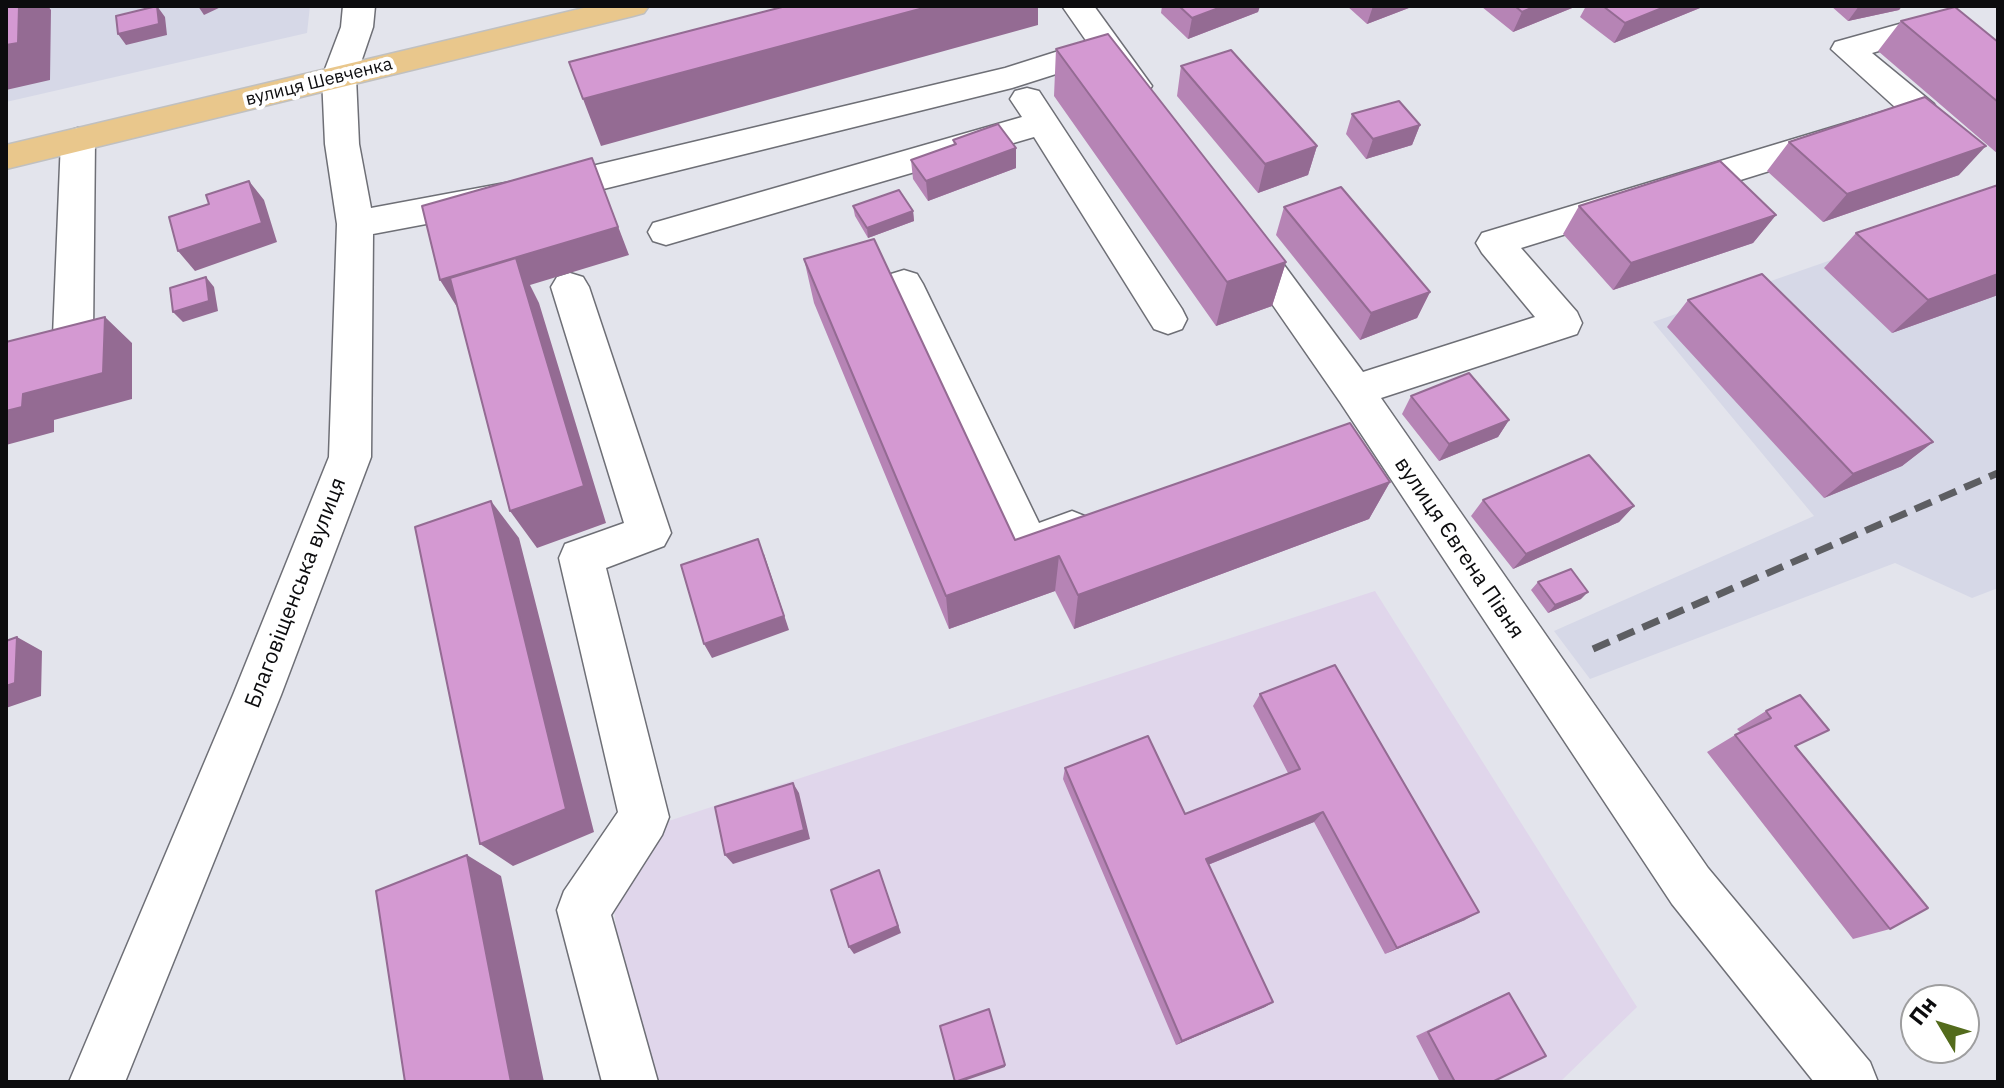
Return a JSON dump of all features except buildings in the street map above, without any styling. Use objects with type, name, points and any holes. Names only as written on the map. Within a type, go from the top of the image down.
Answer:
[{"type":"main road","name":"вулиця Шевченка","points":[[6,157],[633,6]]},
{"type":"street","points":[[339,77],[357,27],[359,6]]},
{"type":"street","points":[[1078,6],[1162,123]]},
{"type":"street","points":[[1355,412],[1563,323],[1495,243],[1922,112],[1847,49],[1939,13]]},
{"type":"street","points":[[355,224],[575,183],[1012,77],[1107,47]]},
{"type":"street","name":"Благовіщенська вулиця","points":[[97,1082],[251,709],[350,457],[355,224],[342,144],[339,77]]},
{"type":"street","points":[[1012,77],[1168,319]]},
{"type":"street","points":[[666,232],[1043,123]]},
{"type":"street","points":[[73,336],[78,140]]},
{"type":"street","name":"вулиця Євгена Півня","points":[[1217,200],[1355,412],[1690,886],[1850,1082]]},
{"type":"street","points":[[904,284],[1028,547],[1102,519]]},
{"type":"street","points":[[570,287],[649,533],[581,558],[644,817],[583,910],[630,1082]]},
{"type":"shaded area","points":[[6,6],[310,6],[307,33],[6,102]]},
{"type":"shaded area","points":[[1998,202],[1998,588],[1972,598],[1895,563],[1590,679],[1554,631],[1814,516],[1653,322]]},
{"type":"shaded area","points":[[1375,591],[1637,1007],[1560,1082],[632,1082],[607,841]]},
{"type":"railway","points":[[1593,649],[1998,473]]}]
